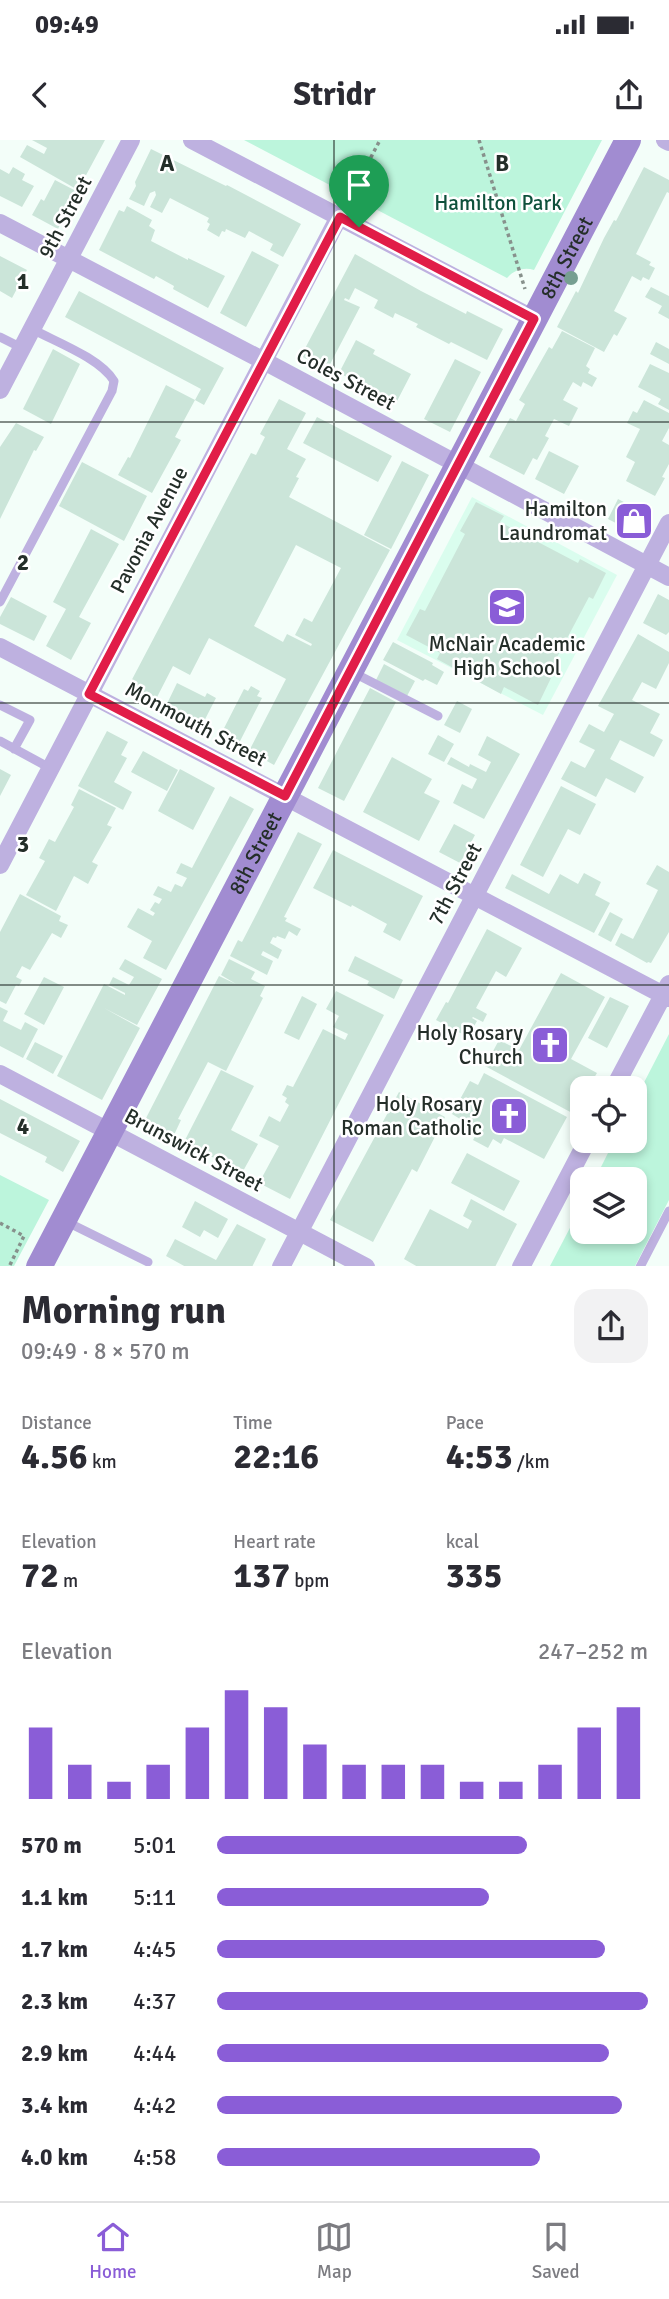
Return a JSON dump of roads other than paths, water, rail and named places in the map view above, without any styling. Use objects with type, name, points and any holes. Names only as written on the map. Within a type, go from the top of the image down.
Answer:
[{"type":"street","name":"9th Street","points":[[0,390],[131,140]]},
{"type":"street","points":[[192,140],[534,319]]},
{"type":"street","name":"8th Street","points":[[39,1266],[628,140]]},
{"type":"street","name":"Pavonia Avenue","points":[[0,865],[340,217]]},
{"type":"street","name":"Coles Street","points":[[0,223],[669,577]]},
{"type":"street","name":"7th Street","points":[[281,1266],[669,523]]},
{"type":"street","name":"Monmouth Street","points":[[0,647],[475,896],[667,993]]},
{"type":"street","points":[[621,1076],[667,993]]},
{"type":"street","name":"Brunswick Street","points":[[0,1074],[366,1266]]},
{"type":"street","points":[[521,1266],[581,1153]]},
{"type":"lane","points":[[0,602],[114,381],[110,373],[99,364],[32,329]]},
{"type":"lane","points":[[0,337],[22,348]]},
{"type":"lane","points":[[350,672],[438,716]]},
{"type":"lane","points":[[0,705],[30,720],[15,749]]},
{"type":"lane","points":[[0,741],[50,768]]},
{"type":"lane","points":[[640,1266],[669,1211]]},
{"type":"lane","points":[[63,1220],[148,1262]]},
{"type":"place","name":"Hamilton Laundromat","points":[[634,521]]},
{"type":"place","name":"McNair Academic High School","points":[[507,607]]},
{"type":"place","name":"Holy Rosary Church","points":[[550,1045]]},
{"type":"place","name":"Holy Rosary Roman Catholic","points":[[509,1116]]},
{"type":"park label","name":"Hamilton Park","points":[[498,203]]}]
